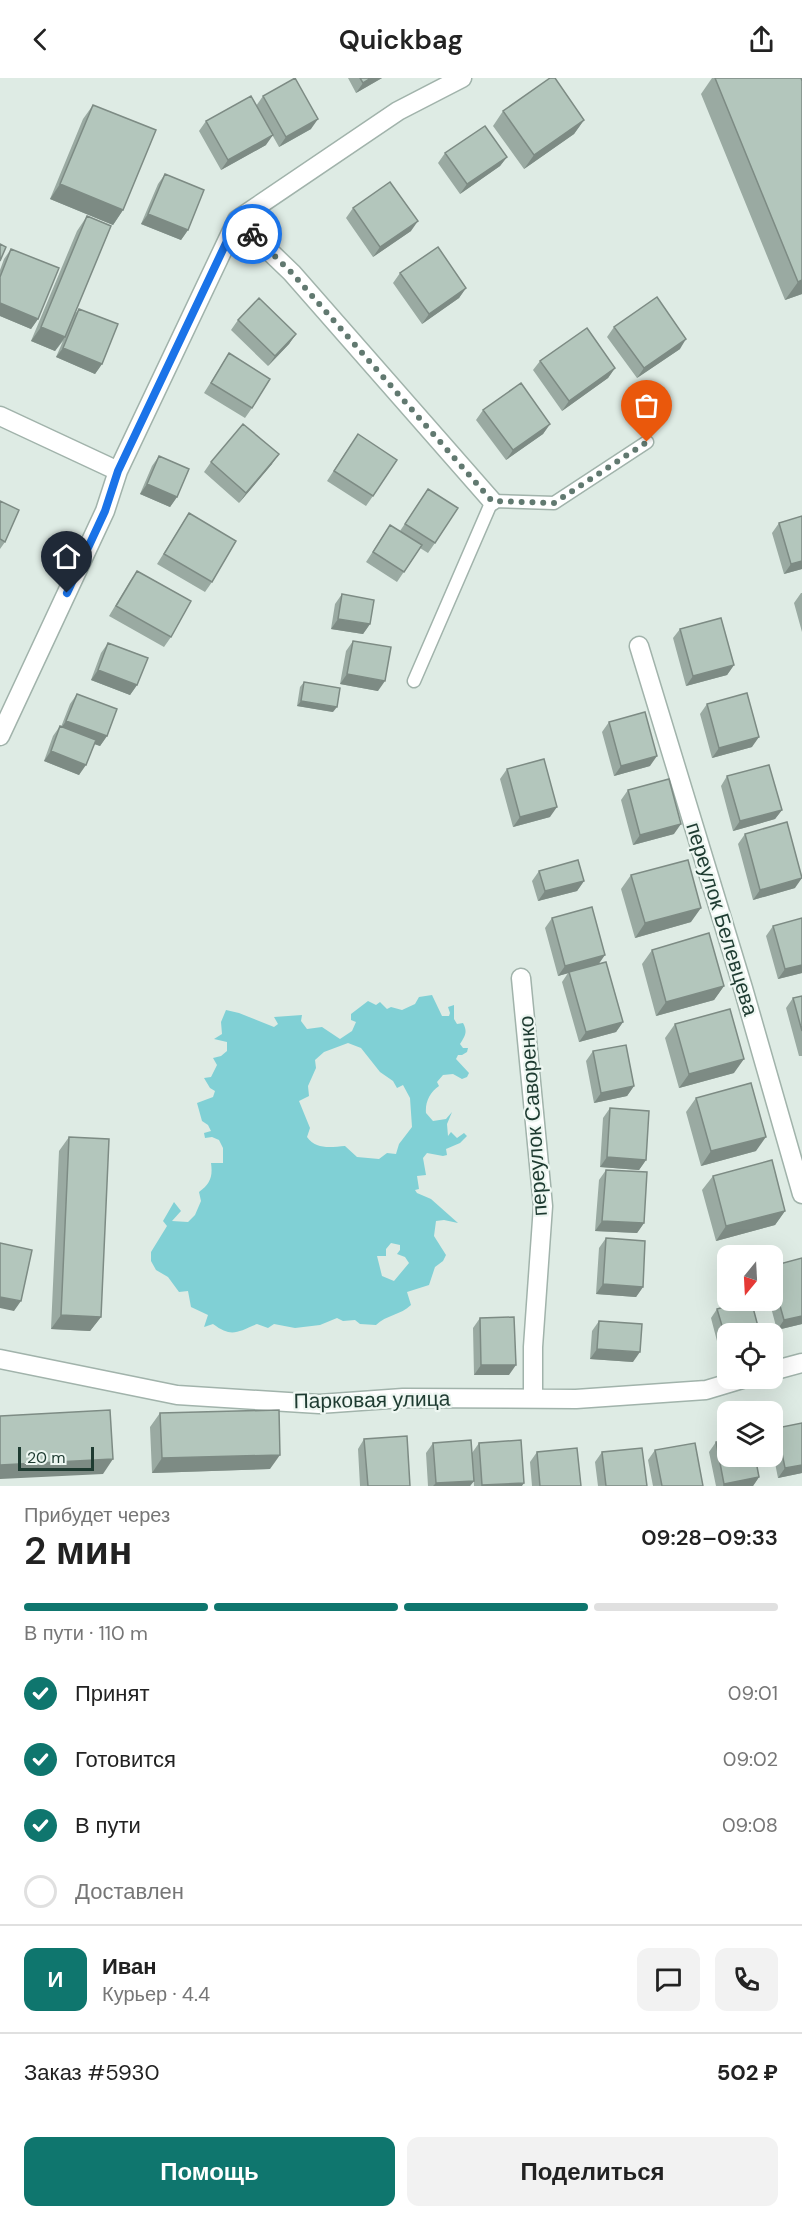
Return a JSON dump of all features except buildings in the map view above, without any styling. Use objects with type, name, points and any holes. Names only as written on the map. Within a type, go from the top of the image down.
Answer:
[{"type":"street","points":[[0,735],[105,511],[118,471],[237,220],[398,111],[462,78]]},
{"type":"street","points":[[237,220],[292,273],[492,501]]},
{"type":"street","points":[[0,416],[118,471]]},
{"type":"street","name":"переулок Белевцева","points":[[639,646],[743,988],[802,1194]]},
{"type":"street","name":"переулок Саворенко","points":[[522,978],[543,1206],[533,1347],[533,1398]]},
{"type":"street","name":"Парковая улица","points":[[0,1359],[177,1395],[319,1404],[404,1398],[576,1399],[706,1390],[717,1387]]},
{"type":"street","points":[[783,1368],[802,1363]]},
{"type":"lane","points":[[414,681],[492,501],[554,503],[647,442]]},
{"type":"water","points":[[432,995],[442,1016],[449,1016],[448,1007],[454,1005],[454,1019],[457,1024],[463,1023],[466,1031],[460,1044],[463,1048],[468,1048],[467,1052],[458,1055],[456,1059],[469,1073],[462,1079],[453,1074],[443,1075],[437,1082],[439,1086],[431,1094],[426,1105],[426,1113],[433,1121],[446,1119],[452,1112],[447,1124],[448,1136],[451,1132],[457,1138],[464,1133],[467,1136],[460,1143],[446,1149],[447,1155],[427,1153],[423,1158],[426,1175],[417,1176],[419,1189],[415,1190],[417,1193],[431,1199],[458,1223],[436,1221],[434,1236],[446,1255],[443,1261],[435,1267],[429,1285],[407,1292],[411,1305],[376,1325],[360,1324],[355,1320],[343,1321],[337,1318],[320,1325],[295,1328],[274,1324],[268,1328],[257,1324],[230,1332],[213,1324],[204,1327],[208,1315],[191,1307],[188,1291],[179,1292],[168,1277],[156,1270],[151,1261],[151,1252],[167,1226],[163,1221],[174,1202],[181,1211],[172,1221],[188,1222],[195,1215],[201,1201],[199,1192],[210,1180],[211,1163],[223,1163],[223,1148],[219,1140],[212,1137],[205,1138],[204,1133],[211,1131],[202,1121],[197,1103],[213,1097],[215,1091],[210,1088],[204,1078],[211,1077],[217,1065],[213,1058],[227,1051],[227,1042],[214,1039],[222,1034],[221,1022],[226,1010],[274,1027],[278,1024],[274,1017],[302,1015],[301,1021],[307,1029],[322,1027],[340,1039],[352,1031],[356,1022],[351,1020],[351,1014],[368,1001],[376,1005],[380,1002],[387,1009],[391,1007],[402,1010],[415,1004],[419,997]],"holes":[[[348,1043],[361,1048],[380,1072],[393,1081],[397,1088],[403,1085],[410,1098],[412,1127],[399,1144],[396,1154],[387,1153],[379,1159],[357,1157],[345,1146],[319,1146],[307,1137],[310,1128],[299,1101],[309,1096],[308,1086],[316,1068],[315,1060],[324,1052]],[[391,1243],[400,1245],[397,1254],[405,1257],[409,1263],[394,1281],[382,1276],[377,1256],[386,1256],[386,1249]]]},
{"type":"way so far","points":[[252,234],[292,273],[492,501],[554,503],[647,442]]},
{"type":"route","points":[[67,593],[105,511],[118,471],[237,220],[252,234]]}]
